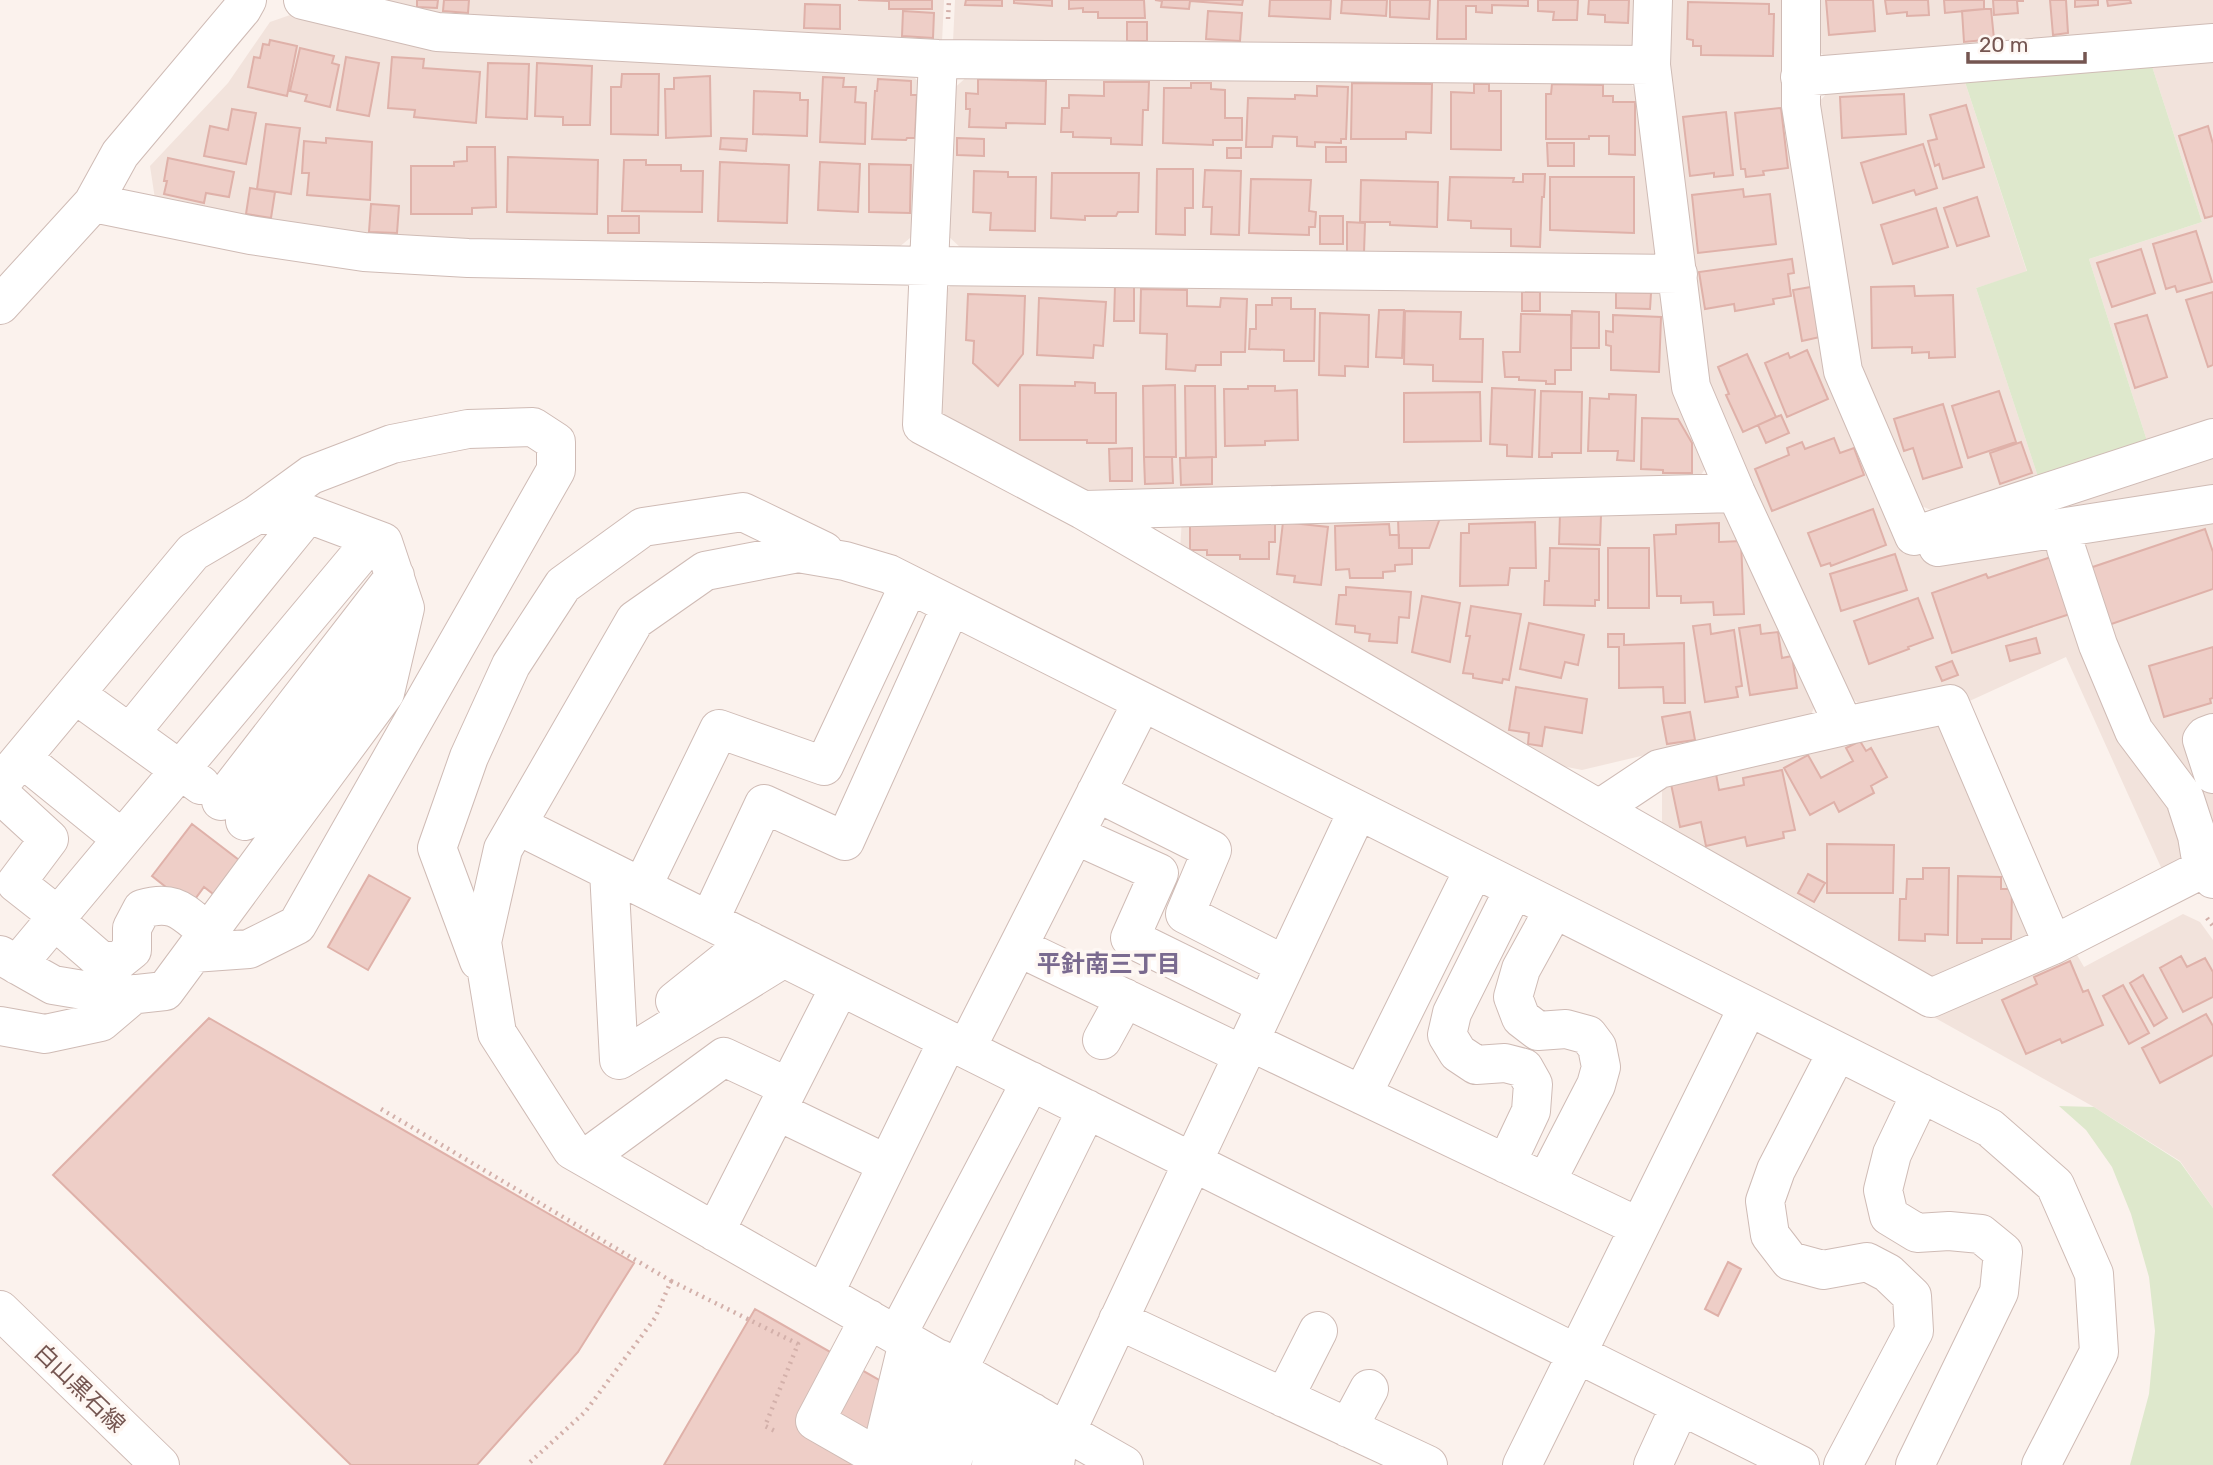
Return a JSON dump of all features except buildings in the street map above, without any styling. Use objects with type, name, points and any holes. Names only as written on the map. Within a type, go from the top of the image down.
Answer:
[{"type":"street","points":[[0,305],[93,203],[120,155],[247,0]]},
{"type":"street","points":[[303,0],[437,32],[938,60],[1651,65]]},
{"type":"street","points":[[1653,0],[1651,65],[1691,387],[1736,493],[1844,726]]},
{"type":"street","points":[[1801,0],[1801,106],[1843,371],[1920,550],[2213,504]]},
{"type":"street","points":[[1800,77],[2213,44]]},
{"type":"street","points":[[938,60],[922,425],[1083,510],[1931,998],[2053,945],[2211,862]]},
{"type":"street","points":[[93,203],[250,234],[363,252],[468,258],[1678,274]]},
{"type":"street","points":[[0,794],[49,839],[16,883],[99,959],[117,962],[132,950],[132,928],[142,909],[158,904],[177,908],[201,942],[249,949],[297,925],[556,470],[556,442],[533,427],[468,429],[393,443],[311,475],[256,515],[193,552],[11,771],[122,839]]},
{"type":"street","points":[[1914,536],[2051,498],[2213,438]]},
{"type":"street","points":[[1083,510],[1736,493]]},
{"type":"street","points":[[490,993],[437,848],[469,757],[511,666],[563,585],[643,527],[743,512],[845,561]]},
{"type":"street","points":[[256,515],[308,514],[373,538],[383,542],[400,592],[247,822],[201,942],[164,991],[118,996],[53,985],[9,960],[56,918],[373,538]]},
{"type":"street","points":[[130,733],[308,514]]},
{"type":"street","points":[[2066,548],[2098,645],[2134,731],[2185,799],[2200,854],[2211,862]]},
{"type":"street","points":[[1018,1408],[572,1150],[497,1033],[482,942],[503,849],[635,620],[705,571],[799,553],[845,561],[889,574],[1990,1128],[2054,1185],[2094,1274],[2099,1352],[2041,1465]]},
{"type":"street","points":[[784,958],[619,1060],[627,880],[719,729],[824,766],[909,585]]},
{"type":"street","points":[[709,921],[764,803],[845,841],[951,606]]},
{"type":"street","points":[[75,694],[181,769],[247,822]]},
{"type":"street","points":[[824,1294],[887,1164],[1018,947],[1142,702]]},
{"type":"street","points":[[1599,809],[1659,769],[1950,704],[2053,945]]},
{"type":"street","points":[[2213,733],[2202,740],[2213,774]]},
{"type":"street","points":[[1096,792],[1212,850],[1185,914],[1285,965]]},
{"type":"street","points":[[2211,862],[2201,812],[2213,797]]},
{"type":"street","points":[[952,1465],[1118,1320],[1357,810]]},
{"type":"street","points":[[517,825],[1680,1406],[1742,1452],[1800,1465]]},
{"type":"street","points":[[1075,835],[1158,873],[1130,938],[1266,1005]]},
{"type":"street","points":[[1362,1095],[1385,1021],[1420,949],[1474,869]]},
{"type":"street","points":[[627,880],[642,1029],[750,941]]},
{"type":"street","points":[[1506,1164],[1531,1111],[1533,1084],[1524,1068],[1505,1063],[1476,1065],[1458,1054],[1447,1035],[1452,1013],[1514,889]]},
{"type":"street","points":[[1546,1182],[1595,1085],[1601,1067],[1597,1047],[1588,1035],[1566,1029],[1538,1031],[1521,1018],[1513,997],[1521,969],[1554,909]]},
{"type":"street","points":[[1018,947],[1125,998],[1362,1095],[1639,1227]]},
{"type":"street","points":[[715,1232],[840,986]]},
{"type":"street","points":[[0,1026],[50,1045],[102,1022],[134,994]]},
{"type":"street","points":[[1102,1041],[1125,998]]},
{"type":"street","points":[[1522,1465],[1748,1007]]},
{"type":"street","points":[[1837,1052],[1776,1170],[1765,1201],[1770,1235],[1790,1261],[1823,1270],[1867,1262],[1888,1273],[1912,1296],[1914,1331],[1843,1465]]},
{"type":"street","points":[[586,1158],[724,1057],[782,1099],[887,1164]]},
{"type":"street","points":[[991,1465],[1018,1408],[1031,1082]]},
{"type":"street","points":[[1915,1465],[1999,1292],[2003,1252],[1981,1234],[1949,1231],[1917,1233],[1889,1216],[1883,1189],[1892,1154],[1921,1093]]},
{"type":"street","points":[[1024,1465],[1012,1294],[1047,1222],[1087,1110]]},
{"type":"street","name":"白山黒石線","points":[[0,1310],[160,1465]]},
{"type":"street","points":[[1118,1320],[1428,1465]]},
{"type":"street","points":[[1284,1398],[1318,1331]]},
{"type":"street","points":[[1348,1428],[1369,1389]]},
{"type":"street","points":[[1653,1465],[1680,1406]]},
{"type":"street","points":[[1018,1408],[896,1463],[815,1421],[1018,1408]]},
{"type":"path","points":[[381,1110],[671,1281],[799,1344],[765,1426],[777,1432]]},
{"type":"path","points":[[527,1465],[585,1412],[654,1318],[671,1281]]},
{"type":"shaded area","points":[[370,0],[944,0],[942,42],[448,18]]},
{"type":"shaded area","points":[[955,0],[1640,0],[1639,34],[1628,52],[953,42]]},
{"type":"shaded area","points":[[1668,0],[1786,0],[1784,89],[1905,552],[2213,451],[2213,848],[2164,874],[2066,657],[1963,704],[1861,705],[1846,694],[1706,386],[1666,63]]},
{"type":"shaded area","points":[[1815,0],[2213,0],[2213,29],[1827,59],[1814,46]]},
{"type":"shaded area","points":[[293,14],[908,70],[923,87],[916,233],[898,248],[364,237],[155,199],[150,166],[228,83],[270,22]]},
{"type":"shaded area","points":[[2213,58],[2213,423],[2148,444],[2089,259],[2202,222],[2151,63]]},
{"type":"shaded area","points":[[969,75],[1626,79],[1641,95],[1660,249],[1647,261],[963,250],[946,234],[951,91]]},
{"type":"shaded area","points":[[1964,79],[2027,272],[1976,288],[2039,480],[1936,512],[1914,503],[1858,369],[1815,106],[1831,89]]},
{"type":"shaded area","points":[[960,278],[1654,289],[1667,302],[1710,462],[1698,479],[1072,490],[943,418],[937,401],[943,292]]},
{"type":"shaded area","points":[[1718,509],[1733,516],[1817,702],[1810,716],[1582,770],[1562,766],[1180,551],[1182,518]]},
{"type":"shaded area","points":[[1925,722],[1949,726],[2032,925],[2022,942],[1932,979],[1662,826],[1662,783]]},
{"type":"shaded area","points":[[2183,914],[2200,922],[2213,940],[2213,1208],[2180,1161],[2094,1107],[1921,1010],[2066,953],[2077,955],[2084,967]]},
{"type":"green space","points":[[2151,63],[2202,222],[2089,259],[2148,444],[2039,480],[1976,288],[2027,271],[1964,79]]},
{"type":"green space","points":[[2059,1106],[2094,1107],[2180,1162],[2213,1208],[2213,1465],[2130,1465],[2149,1394],[2155,1331],[2149,1277],[2131,1214],[2112,1167],[2086,1130]]},
{"type":"district","name":"平針南三丁目","points":[[1109,964]]}]
